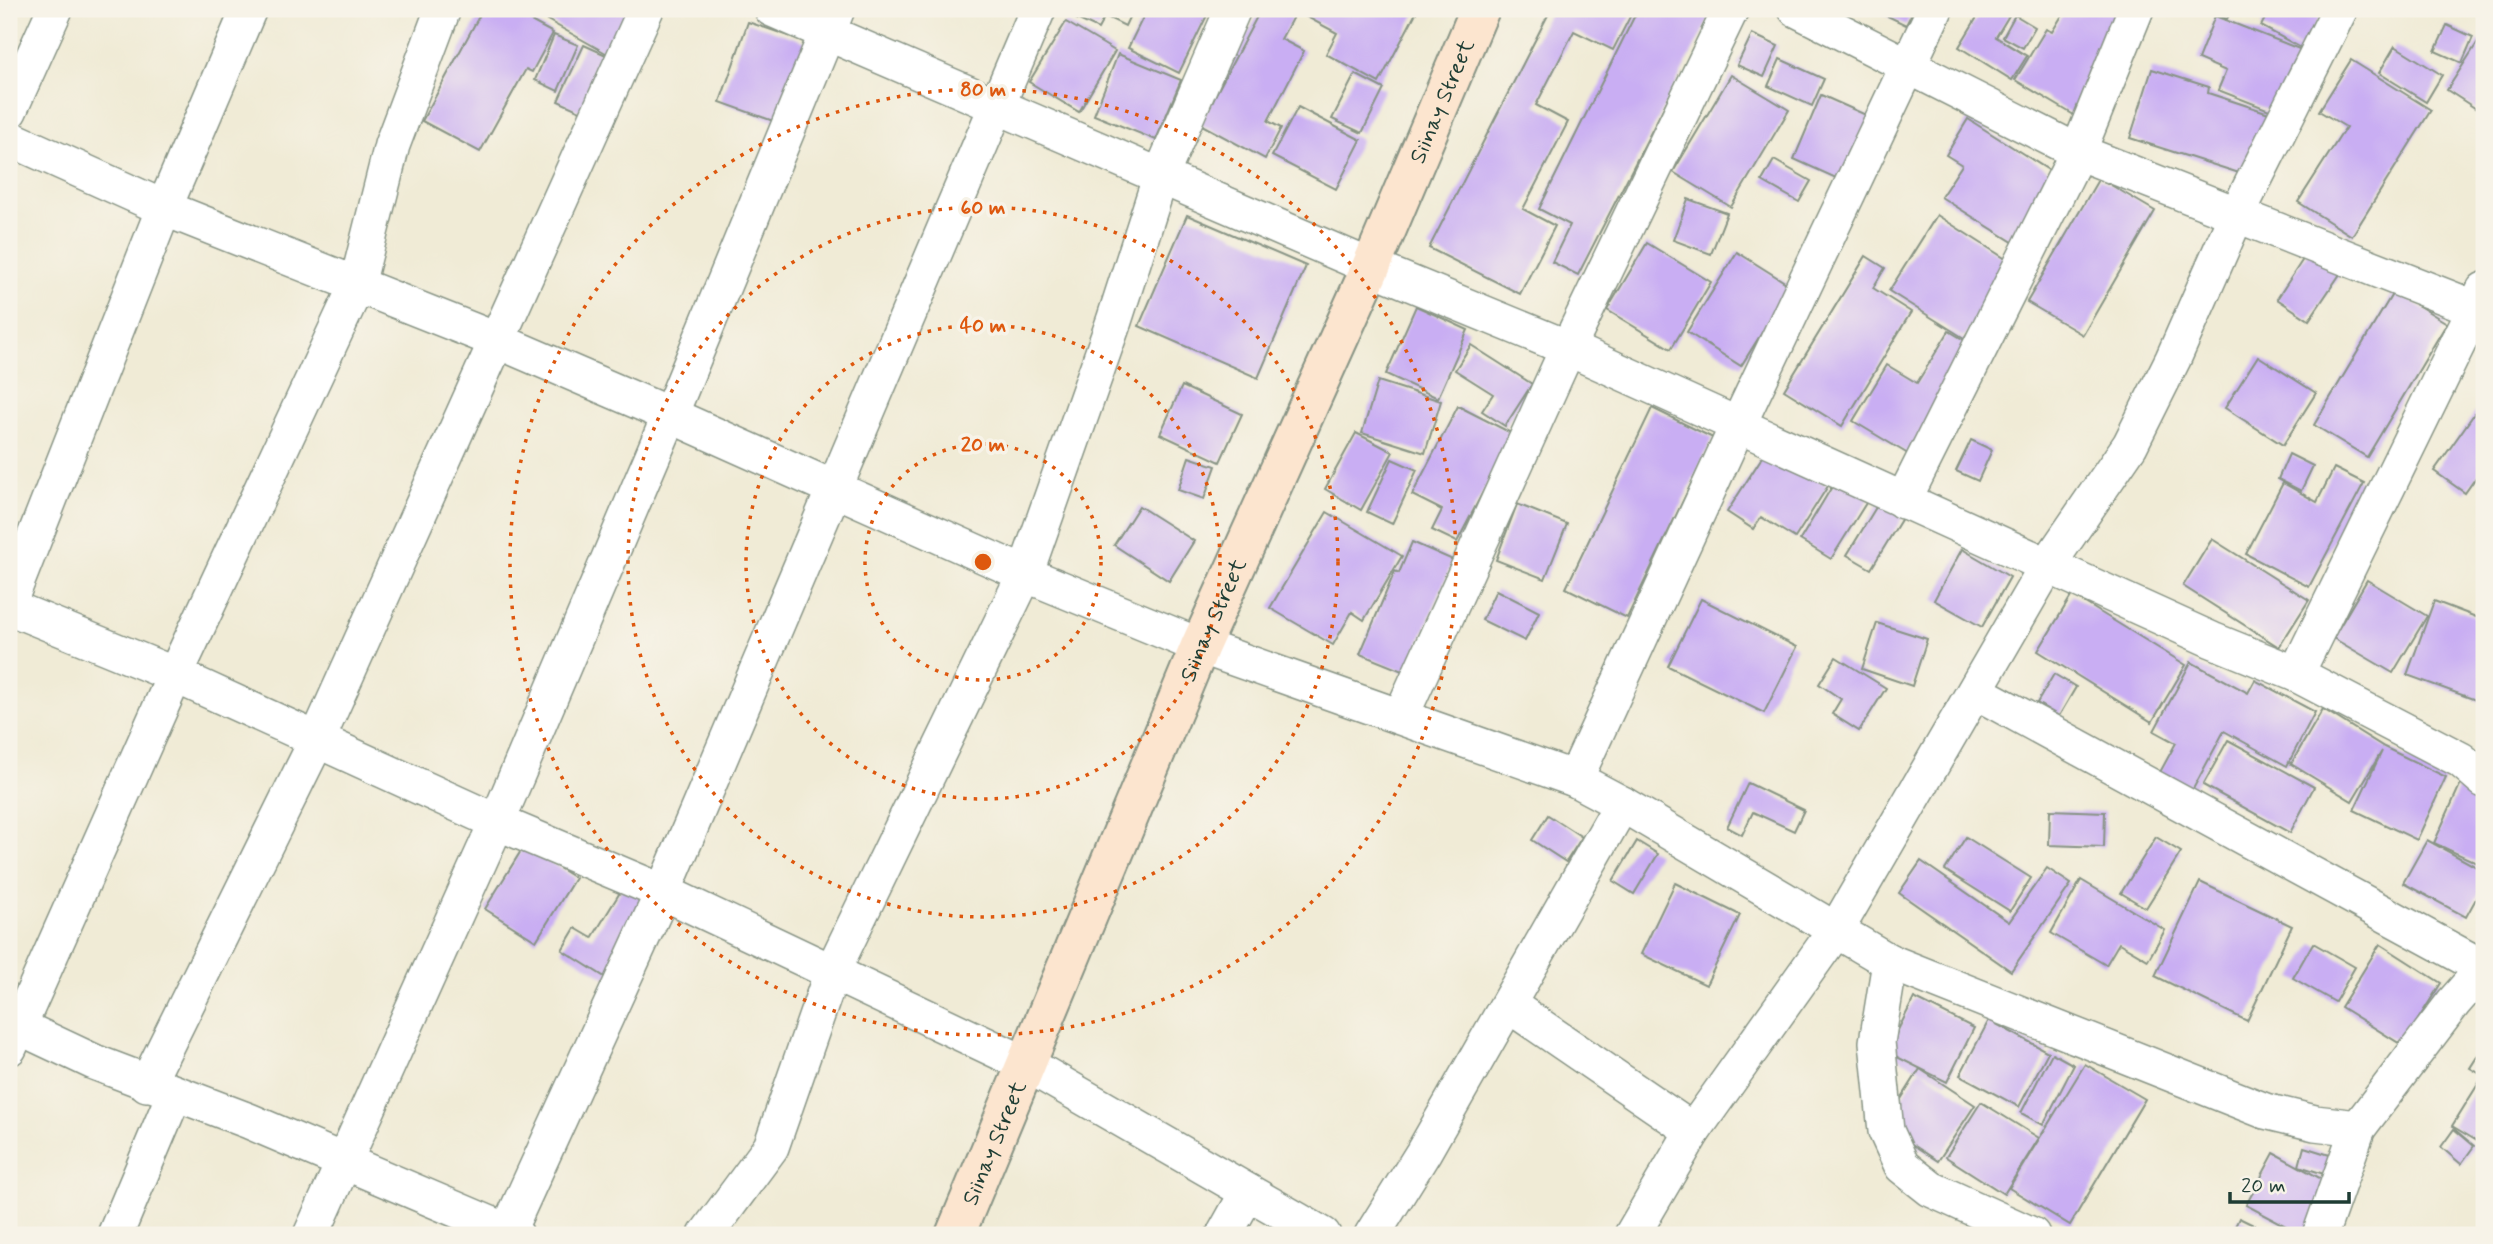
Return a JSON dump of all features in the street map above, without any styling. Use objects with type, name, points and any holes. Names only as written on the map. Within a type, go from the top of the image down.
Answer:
[{"type":"street","points":[[9,111],[54,9]]},
{"type":"street","points":[[9,602],[164,208],[249,9]]},
{"type":"street","points":[[443,9],[392,145],[357,285],[12,1032],[56,1046],[160,1089],[249,1121],[509,1234],[663,892],[1000,104],[1038,9]]},
{"type":"street","points":[[115,1235],[160,1089],[646,9]]},
{"type":"street","points":[[772,9],[833,20],[1000,104],[1371,267],[1569,348],[2047,566],[2296,674],[2460,760],[2484,780]]},
{"type":"street","points":[[706,1235],[771,1147],[832,972],[1025,574],[1114,321],[1161,175],[1233,9]]},
{"type":"street","name":"Siinay Street","points":[[955,1235],[1028,1065],[1200,646],[1371,267],[1480,9]]},
{"type":"street","points":[[1401,716],[1569,348],[1731,9]]},
{"type":"street","points":[[1796,9],[2078,152],[2235,216],[2481,303],[2296,674]]},
{"type":"street","points":[[1575,779],[1738,425],[1935,9]]},
{"type":"street","points":[[1903,501],[2078,152],[2136,9]]},
{"type":"street","points":[[1632,1235],[1693,1131],[1836,930],[2047,566],[2130,445],[2173,359],[2235,216],[2340,9]]},
{"type":"street","points":[[311,1235],[496,822],[670,415],[833,20]]},
{"type":"street","points":[[9,138],[164,208],[496,340],[836,487],[1025,574],[1200,646],[1575,779],[1890,962],[2265,1111],[2315,1123],[2358,1128]]},
{"type":"street","points":[[9,607],[175,675],[496,822],[663,892],[1028,1065],[1323,1235]]},
{"type":"street","points":[[1975,691],[2484,968],[2454,1002],[2358,1128],[2320,1235]]},
{"type":"street","points":[[1372,1235],[1509,1005],[1622,804]]},
{"type":"street","points":[[1890,962],[1877,1042],[1886,1131],[1902,1166],[1931,1189],[2032,1235]]},
{"type":"street","points":[[1509,1005],[1693,1131]]},
{"type":"street","points":[[1224,1235],[1248,1192]]},
{"type":"building","points":[[483,9],[509,9],[553,33],[532,72],[526,69],[480,152],[422,121]]},
{"type":"building","points":[[535,9],[641,9],[613,57],[533,12]]},
{"type":"building","points":[[1066,9],[1133,9],[1125,26],[1105,16],[1098,29],[1064,13]]},
{"type":"building","points":[[1147,9],[1210,9],[1179,73],[1128,48]]},
{"type":"building","points":[[1261,9],[1418,9],[1379,83],[1326,54],[1337,33],[1296,11],[1281,39],[1304,51],[1268,121],[1281,128],[1265,159],[1200,124]]},
{"type":"building","points":[[1551,9],[1634,9],[1613,50],[1574,31],[1536,105],[1568,122],[1523,209],[1555,226],[1520,294],[1429,248]]},
{"type":"building","points":[[1638,9],[1714,9],[1578,275],[1552,262],[1570,225],[1539,209]]},
{"type":"building","points":[[1873,9],[1914,9],[1906,25]]},
{"type":"building","points":[[1982,9],[2013,9],[1996,37],[2027,56],[2012,80],[1959,47]]},
{"type":"building","points":[[2066,9],[2144,9],[2079,118],[2015,80],[2046,29],[2052,32]]},
{"type":"building","points":[[2204,9],[2232,9],[2227,19]]},
{"type":"building","points":[[2270,9],[2324,9],[2303,49],[2261,26]]},
{"type":"building","points":[[2015,15],[2035,27],[2023,48],[2003,37]]},
{"type":"building","points":[[2215,16],[2307,52],[2282,115],[2218,90],[2226,71],[2198,59]]},
{"type":"building","points":[[748,22],[818,46],[790,127],[720,102]]},
{"type":"building","points":[[1066,22],[1115,51],[1079,112],[1029,82]]},
{"type":"building","points":[[2447,25],[2473,37],[2462,63],[2435,51]]},
{"type":"building","points":[[1752,34],[1778,46],[1764,77],[1737,65]]},
{"type":"building","points":[[554,35],[578,45],[558,91],[535,80]]},
{"type":"building","points":[[2479,40],[2484,43],[2484,114],[2447,90]]},
{"type":"building","points":[[584,45],[617,60],[591,116],[558,101]]},
{"type":"building","points":[[2395,46],[2442,75],[2426,102],[2379,73]]},
{"type":"building","points":[[1118,54],[1181,80],[1156,140],[1094,115]]},
{"type":"building","points":[[1780,59],[1824,79],[1812,106],[1768,86]]},
{"type":"building","points":[[2351,60],[2431,110],[2352,236],[2298,202],[2346,127],[2319,111]]},
{"type":"building","points":[[2152,69],[2209,87],[2208,93],[2281,117],[2261,180],[2130,138]]},
{"type":"building","points":[[1355,74],[1384,89],[1362,133],[1332,119]]},
{"type":"building","points":[[1731,75],[1789,110],[1731,207],[1673,172]]},
{"type":"building","points":[[1821,95],[1875,119],[1847,183],[1794,159]]},
{"type":"building","points":[[1298,107],[1361,140],[1336,189],[1272,156]]},
{"type":"building","points":[[1968,119],[2058,176],[2016,244],[1941,197],[1962,165],[1946,155]]},
{"type":"building","points":[[1774,160],[1811,181],[1799,202],[1762,181]]},
{"type":"building","points":[[2099,178],[2155,211],[2083,335],[2027,302]]},
{"type":"building","points":[[1688,199],[1727,213],[1711,254],[1673,240]]},
{"type":"building","points":[[1187,215],[1306,266],[1258,378],[1139,326]]},
{"type":"building","points":[[1937,215],[2012,263],[1964,338],[1889,291]]},
{"type":"building","points":[[1647,243],[1711,282],[1671,349],[1607,310]]},
{"type":"building","points":[[2309,250],[2342,271],[2309,320],[2277,299]]},
{"type":"building","points":[[1737,252],[1791,286],[1741,366],[1687,332]]},
{"type":"building","points":[[1866,256],[1885,268],[1873,288],[1911,312],[1842,426],[1784,390]]},
{"type":"building","points":[[2394,291],[2447,323],[2367,457],[2314,425]]},
{"type":"building","points":[[1416,306],[1468,330],[1438,398],[1386,374]]},
{"type":"building","points":[[1949,331],[1979,349],[1913,457],[1853,421],[1887,365],[1917,383]]},
{"type":"building","points":[[1471,345],[1532,384],[1505,426],[1482,411],[1493,394],[1455,370]]},
{"type":"building","points":[[2258,356],[2316,393],[2283,445],[2225,408]]},
{"type":"building","points":[[1378,381],[1441,401],[1425,453],[1362,433]]},
{"type":"building","points":[[1182,386],[1242,414],[1220,462],[1160,434]]},
{"type":"building","points":[[2484,400],[2484,466],[2465,493],[2434,471]]},
{"type":"building","points":[[1458,406],[1513,434],[1457,542],[1432,530],[1442,510],[1412,495]]},
{"type":"building","points":[[1652,408],[1713,438],[1627,618],[1566,588]]},
{"type":"building","points":[[1356,433],[1393,452],[1361,510],[1325,489]]},
{"type":"building","points":[[1971,440],[1992,450],[1978,481],[1956,471]]},
{"type":"building","points":[[1768,448],[1828,486],[1795,538],[1761,517],[1753,529],[1727,512]]},
{"type":"building","points":[[2289,454],[2313,466],[2301,491],[2278,479]]},
{"type":"building","points":[[1189,457],[1216,466],[1204,499],[1178,490]]},
{"type":"building","points":[[1392,459],[1417,470],[1392,524],[1367,512]]},
{"type":"building","points":[[2334,468],[2364,483],[2309,587],[2246,554],[2283,483],[2317,502]]},
{"type":"building","points":[[1839,475],[1871,495],[1831,559],[1800,540]]},
{"type":"building","points":[[1881,499],[1905,513],[1871,569],[1847,555]]},
{"type":"building","points":[[1517,504],[1567,524],[1545,579],[1496,560]]},
{"type":"building","points":[[1139,506],[1194,541],[1169,581],[1114,545]]},
{"type":"building","points":[[1327,512],[1402,556],[1364,620],[1352,612],[1333,645],[1270,608]]},
{"type":"building","points":[[2212,539],[2309,600],[2279,647],[2183,586]]},
{"type":"building","points":[[1412,542],[1453,560],[1407,673],[1360,654],[1395,571],[1399,573]]},
{"type":"building","points":[[1962,549],[2010,577],[1982,627],[1934,600]]},
{"type":"building","points":[[2367,580],[2427,616],[2393,673],[2333,638]]},
{"type":"building","points":[[1496,590],[1539,612],[1525,641],[1482,620]]},
{"type":"building","points":[[2072,595],[2186,665],[2152,722],[2038,651]]},
{"type":"building","points":[[1701,599],[1797,647],[1764,713],[1668,666]]},
{"type":"building","points":[[2434,601],[2484,620],[2484,703],[2407,675]]},
{"type":"building","points":[[1877,623],[1927,639],[1912,686],[1862,669]]},
{"type":"building","points":[[1836,657],[1886,688],[1859,731],[1832,714],[1841,699],[1819,684]]},
{"type":"building","points":[[2191,662],[2248,693],[2255,680],[2315,712],[2287,766],[2224,731],[2192,791],[2159,774],[2176,743],[2154,731]]},
{"type":"building","points":[[2054,674],[2076,687],[2059,716],[2037,703]]},
{"type":"building","points":[[2323,709],[2384,747],[2446,777],[2417,840],[2354,810],[2382,751],[2352,801],[2291,764]]},
{"type":"building","points":[[2228,740],[2314,787],[2290,833],[2203,785]]},
{"type":"building","points":[[2464,776],[2484,785],[2484,866],[2434,843]]},
{"type":"building","points":[[1748,783],[1804,810],[1794,831],[1753,812],[1742,835],[1727,827]]},
{"type":"building","points":[[2050,810],[2105,812],[2104,847],[2049,845]]},
{"type":"building","points":[[1548,815],[1582,837],[1566,862],[1532,840]]},
{"type":"building","points":[[1966,837],[2031,878],[2010,911],[1945,870]]},
{"type":"building","points":[[2156,837],[2181,852],[2146,908],[2121,893]]},
{"type":"building","points":[[2427,840],[2484,871],[2484,884],[2466,917],[2403,883]]},
{"type":"building","points":[[1637,841],[1658,854],[1634,894],[1613,881]]},
{"type":"building","points":[[524,846],[575,878],[536,941],[485,909]]},
{"type":"building","points":[[1921,861],[2009,922],[2047,868],[2071,884],[2011,971],[1899,893]]},
{"type":"building","points":[[2081,880],[2165,930],[2148,960],[2119,943],[2106,965],[2051,933]]},
{"type":"building","points":[[2200,882],[2292,926],[2247,1021],[2155,976]]},
{"type":"building","points":[[1675,883],[1740,915],[1706,985],[1641,954]]},
{"type":"building","points":[[624,886],[654,905],[608,979],[562,950],[575,928],[592,938]]},
{"type":"building","points":[[2313,943],[2355,967],[2335,1002],[2293,978]]},
{"type":"building","points":[[2380,944],[2441,983],[2402,1045],[2341,1007]]},
{"type":"building","points":[[1914,998],[1974,1028],[1947,1082],[1887,1052]]},
{"type":"building","points":[[1989,1020],[2048,1052],[2019,1107],[1960,1075]]},
{"type":"building","points":[[2484,1046],[2484,1076],[2470,1068]]},
{"type":"building","points":[[2052,1053],[2074,1065],[2043,1125],[2021,1113]]},
{"type":"building","points":[[2085,1064],[2145,1099],[2070,1225],[2009,1188]]},
{"type":"building","points":[[1920,1069],[1975,1105],[1938,1161],[1884,1126]]},
{"type":"building","points":[[2480,1081],[2484,1083],[2484,1130],[2477,1141],[2452,1126]]},
{"type":"building","points":[[1981,1102],[2039,1138],[2004,1194],[1946,1157]]},
{"type":"building","points":[[2454,1129],[2474,1146],[2461,1164],[2441,1147]]},
{"type":"building","points":[[2304,1147],[2336,1157],[2330,1176],[2299,1166]]},
{"type":"building","points":[[2274,1153],[2338,1188],[2313,1235],[2303,1235],[2246,1205]]},
{"type":"building","points":[[2239,1218],[2274,1235],[2231,1235]]}]
